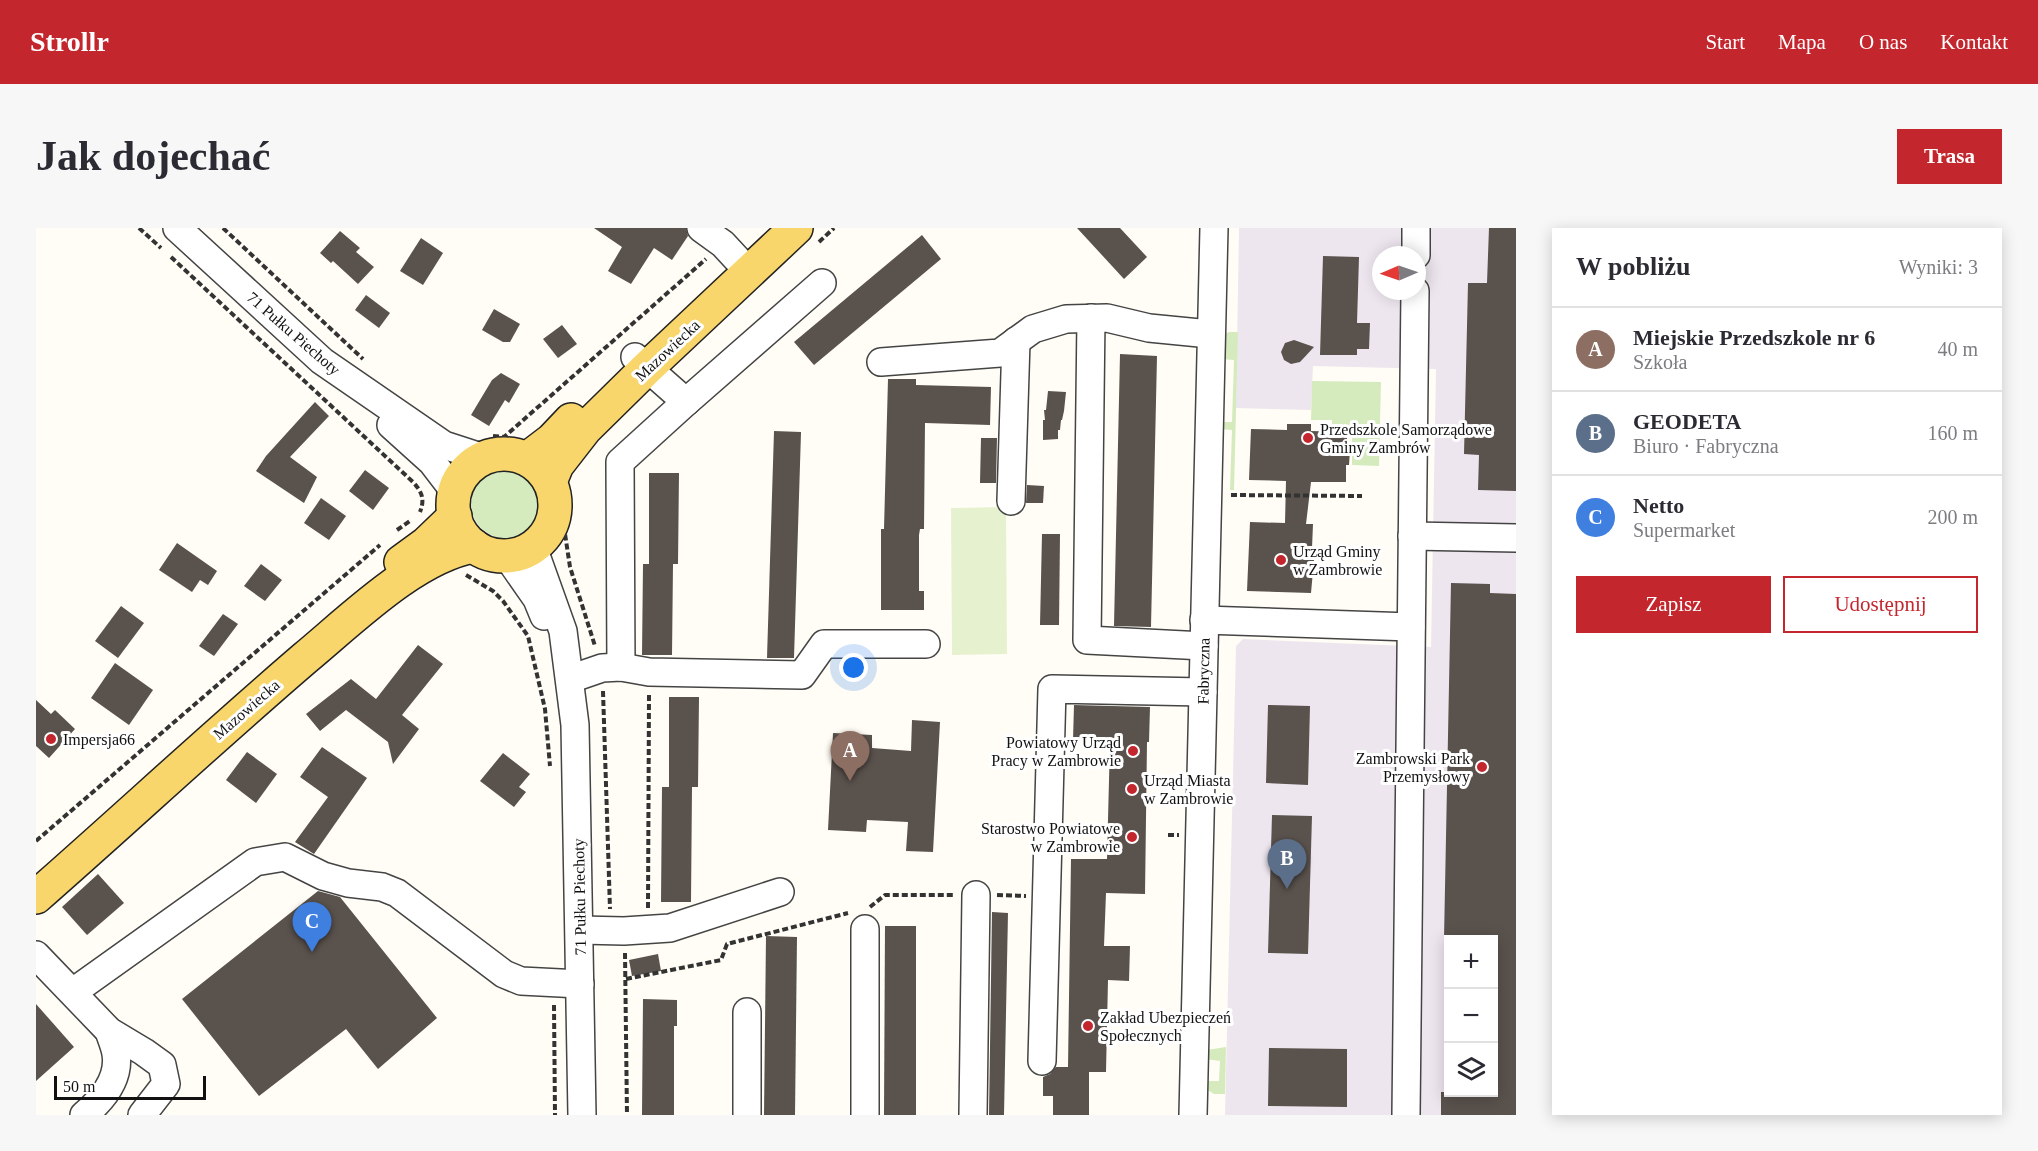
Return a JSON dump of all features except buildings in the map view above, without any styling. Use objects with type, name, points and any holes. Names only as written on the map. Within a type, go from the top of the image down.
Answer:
[{"type":"main road","name":"Mazowiecka","points":[[560,490],[557,465],[585,429],[641,362],[736,258],[772,228]]},
{"type":"main road","name":"Mazowiecka","points":[[736,258],[796,228]]},
{"type":"main road","name":"Mazowiecka","points":[[527,459],[641,362]]},
{"type":"main road","points":[[486,447],[527,459],[560,490],[555,502],[552,522],[541,540],[520,551],[484,552],[469,560],[459,528],[455,504],[466,472],[486,447]]},
{"type":"main road","name":"Mazowiecka","points":[[36,870],[327,619],[427,543],[455,504]]},
{"type":"main road","name":"Mazowiecka","points":[[36,897],[195,753],[375,599],[438,558],[464,548],[469,560]]},
{"type":"street","name":"71 Pułku Piechoty","points":[[177,228],[322,361],[444,445],[486,447]]},
{"type":"street","points":[[700,228],[736,258]]},
{"type":"street","name":"Fabryczna","points":[[1193,1115],[1214,228]]},
{"type":"street","points":[[1416,228],[1416,246]]},
{"type":"street","points":[[611,668],[620,462],[822,283]]},
{"type":"street","points":[[1406,1115],[1415,300]]},
{"type":"street","points":[[1091,318],[1087,640],[1204,633],[1412,627]]},
{"type":"street","points":[[881,362],[1000,353],[1033,329],[1066,319],[1107,318],[1149,328],[1210,334]]},
{"type":"street","points":[[1011,501],[1016,341]]},
{"type":"street","points":[[322,361],[432,462],[455,504]]},
{"type":"street","points":[[641,362],[686,402]]},
{"type":"street","points":[[1412,536],[1516,538]]},
{"type":"street","name":"71 Pułku Piechoty","points":[[520,551],[570,679],[575,725],[580,930],[567,983],[582,1115]]},
{"type":"street","points":[[570,679],[611,668],[649,672],[802,675],[824,644],[926,645]]},
{"type":"street","points":[[1042,1061],[1052,689],[1203,692]]},
{"type":"street","points":[[73,992],[255,862],[285,857],[323,876],[348,883],[382,887],[397,893],[504,974],[521,981],[567,983]]},
{"type":"street","points":[[580,930],[636,931],[670,928],[780,892]]},
{"type":"street","points":[[973,1115],[976,895]]},
{"type":"street","points":[[858,917],[865,1115]]},
{"type":"street","points":[[36,955],[109,1030],[162,1065],[166,1084],[142,1115]]},
{"type":"street","points":[[747,1012],[747,1115]]},
{"type":"street","points":[[95,1113],[117,1068],[116,1053],[109,1030]]},
{"type":"path","points":[[140,228],[421,490],[423,497],[420,511],[414,519],[395,532]]},
{"type":"path","points":[[223,228],[365,361]]},
{"type":"path","points":[[486,447],[504,437],[736,258]]},
{"type":"path","points":[[560,490],[570,567],[611,668],[611,917],[636,931]]},
{"type":"path","points":[[1234,494],[1362,496]]},
{"type":"path","points":[[36,842],[386,540]]},
{"type":"path","points":[[469,560],[528,636],[545,709],[551,776]]},
{"type":"path","points":[[627,1115],[626,979],[636,931],[649,672]]},
{"type":"path","points":[[626,979],[721,960],[726,944],[858,917],[885,895],[1046,897]]},
{"type":"path","points":[[555,1115],[567,983]]},
{"type":"shaded area","points":[[1239,228],[1516,228],[1516,1115],[1225,1115],[1236,646],[1243,639],[1431,647],[1436,369],[1313,366],[1311,410],[1236,408]]},
{"type":"green space","points":[[1229,332],[1238,332],[1234,490],[1230,490],[1232,430],[1220,429],[1220,422],[1232,422],[1234,360],[1222,359],[1220,337]]},
{"type":"green space","points":[[1312,381],[1381,382],[1379,466],[1352,465],[1352,429],[1332,428],[1332,420],[1311,420]]},
{"type":"green space","points":[[505,470],[518,473],[529,480],[536,491],[539,504],[536,517],[529,528],[518,535],[505,538],[492,535],[481,528],[474,517],[471,504],[474,491],[481,480],[492,473]]},
{"type":"green space","points":[[1006,507],[1007,654],[952,655],[951,508]]},
{"type":"green space","points":[[1226,1047],[1225,1094],[1214,1094],[1203,1087],[1208,1081],[1219,1081],[1220,1061],[1205,1059],[1207,1050]]},
{"type":"place","name":"Przedszkole Samorządowe Gminy Zambrów","points":[[1308,438]]},
{"type":"place","name":"Urząd Gminy w Zambrowie","points":[[1281,560]]},
{"type":"place","name":"Impersja66","points":[[51,739]]},
{"type":"place","name":"Powiatowy Urząd Pracy w Zambrowie","points":[[1133,751]]},
{"type":"place","name":"Zambrowski Park Przemysłowy","points":[[1482,767]]},
{"type":"place","name":"Miejskie Przedszkole nr 6","points":[[850,781]]},
{"type":"place","name":"Urząd Miasta w Zambrowie","points":[[1132,789]]},
{"type":"place","name":"Starostwo Powiatowe w Zambrowie","points":[[1132,837]]},
{"type":"place","name":"GEODETA","points":[[1287,889]]},
{"type":"place","name":"Netto","points":[[312,952]]},
{"type":"place","name":"Zakład Ubezpieczeń Społecznych","points":[[1088,1026]]}]
